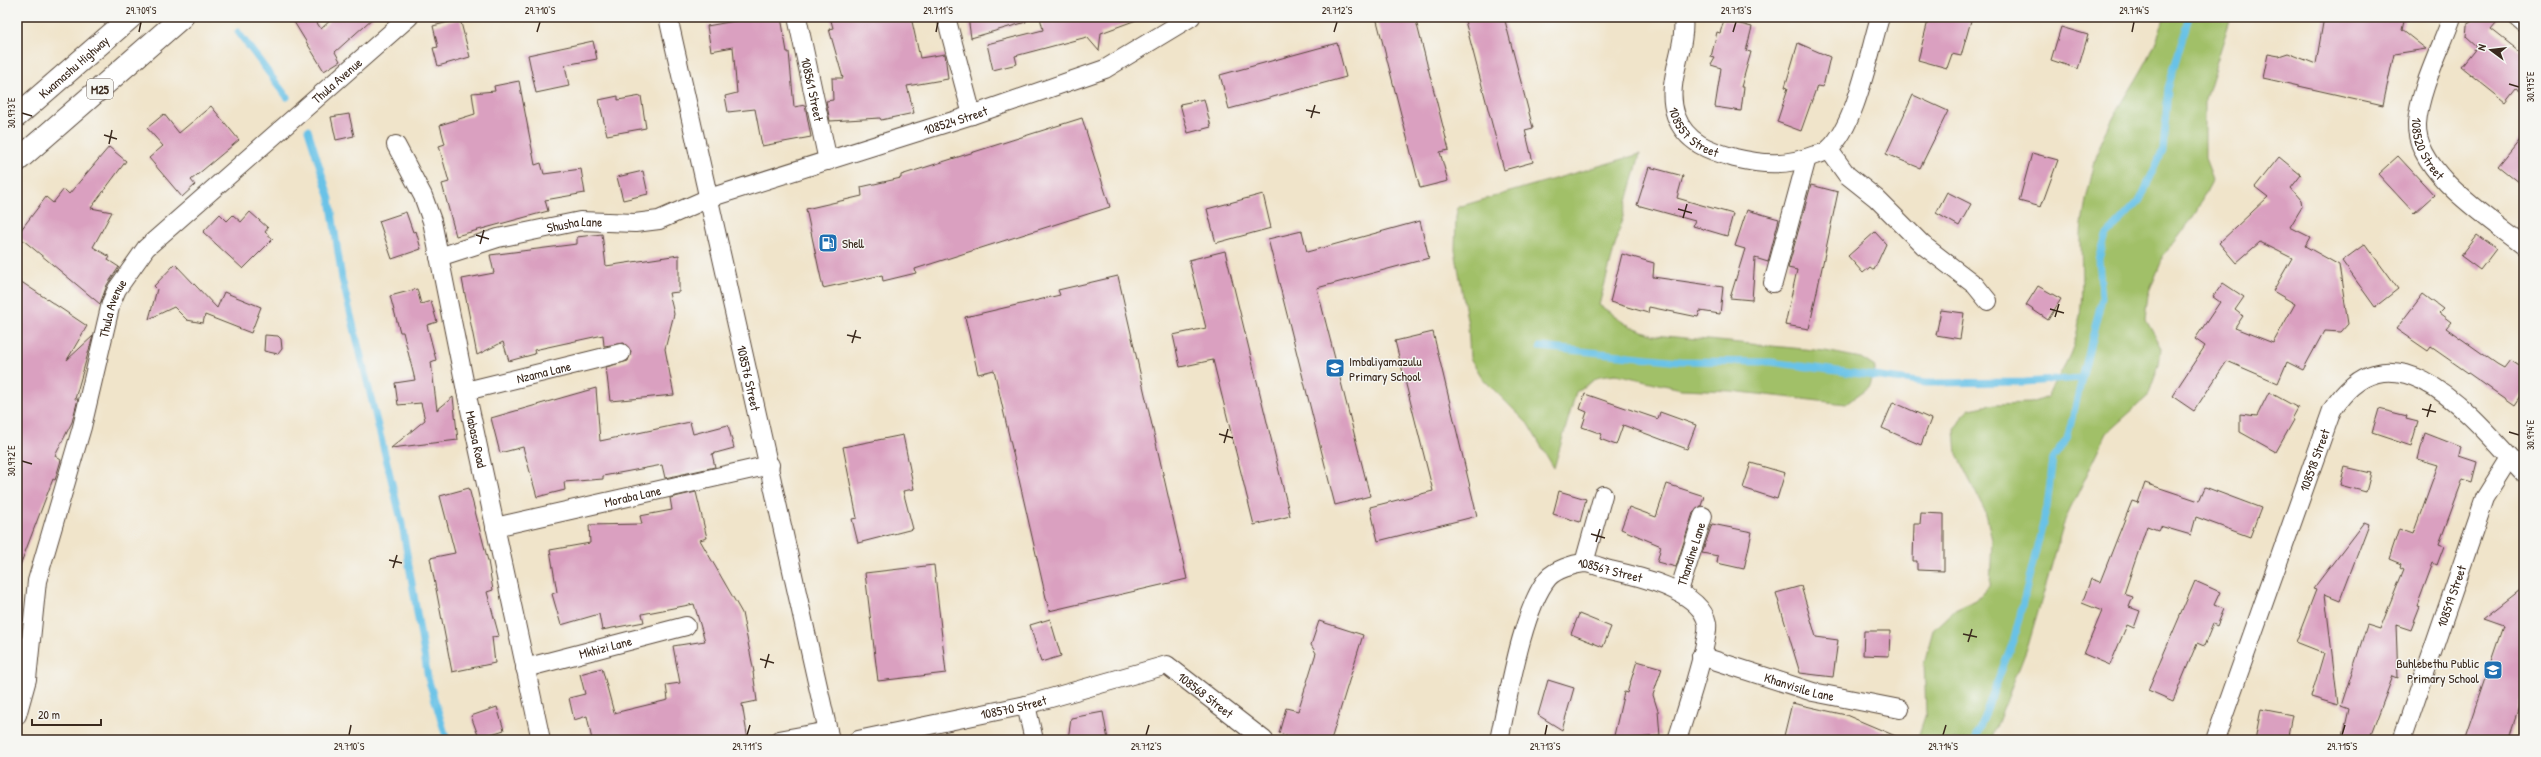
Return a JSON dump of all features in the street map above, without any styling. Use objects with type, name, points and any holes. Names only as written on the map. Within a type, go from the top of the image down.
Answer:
[{"type":"main road","name":"Kwamashu Highway","points":[[17,116],[131,17]]},
{"type":"main road","name":"M25","points":[[17,161],[182,17]]},
{"type":"street","name":"Thula Avenue","points":[[17,715],[27,679],[37,581],[82,427],[97,370],[111,303],[117,289],[146,248],[409,17]]},
{"type":"street","name":"108576 Street","points":[[668,17],[770,465],[829,735]]},
{"type":"street","name":"108561 Street","points":[[797,17],[828,161]]},
{"type":"street","points":[[946,17],[972,115]]},
{"type":"street","name":"108524 Street","points":[[709,198],[972,115],[1105,69],[1191,17]]},
{"type":"street","name":"108557 Street","points":[[1683,17],[1673,79],[1673,101],[1676,116],[1693,141],[1716,153],[1756,162],[1785,164],[1829,150]]},
{"type":"street","points":[[1880,17],[1852,114],[1829,150],[1847,175],[1876,198],[1923,245],[1976,285],[1988,301]]},
{"type":"street","name":"108520 Street","points":[[2452,17],[2421,101],[2417,123],[2420,144],[2444,180],[2524,246]]},
{"type":"street","points":[[2517,17],[2524,23]]},
{"type":"street","name":"Mabasa Road","points":[[396,145],[423,196],[432,220],[466,391],[541,740]]},
{"type":"street","points":[[1774,283],[1807,158]]},
{"type":"street","name":"Shusha Lane","points":[[439,256],[498,238],[580,221],[635,223],[659,220],[709,198]]},
{"type":"street","name":"Nzama Lane","points":[[466,391],[621,353]]},
{"type":"street","name":"108518 Street","points":[[2215,740],[2332,410],[2355,384],[2377,373],[2390,371],[2410,375],[2444,393],[2479,423],[2524,473]]},
{"type":"street","name":"108519 Street","points":[[2402,740],[2485,498],[2510,458]]},
{"type":"street","name":"Moraba Lane","points":[[495,527],[770,465]]},
{"type":"street","points":[[1584,563],[1603,495]]},
{"type":"street","name":"Thandine Lane","points":[[1678,591],[1703,516]]},
{"type":"street","name":"108567 Street","points":[[1499,740],[1516,662],[1534,601],[1549,577],[1564,568],[1584,563],[1640,577],[1678,591],[1704,613],[1707,635],[1678,740]]},
{"type":"street","name":"Mkhizi Lane","points":[[525,668],[686,626]]},
{"type":"street","name":"Khanvisile Lane","points":[[1701,656],[1813,692],[1900,709]]},
{"type":"street","name":"108570 Street","points":[[858,740],[1026,705],[1167,665]]},
{"type":"street","name":"108568 Street","points":[[1167,665],[1264,740]]},
{"type":"street","points":[[1026,705],[1034,740]]},
{"type":"street","points":[[779,740],[829,735]]},
{"type":"green space","points":[[2164,17],[2231,17],[2205,99],[2205,158],[2213,179],[2193,217],[2164,255],[2148,295],[2145,319],[2161,348],[2159,365],[2148,396],[2107,433],[2065,520],[2028,646],[1991,740],[1917,740],[1926,713],[1924,663],[1933,630],[1953,611],[1976,600],[1990,585],[1992,539],[1985,511],[1957,455],[1955,430],[1963,415],[1970,409],[1995,404],[2031,403],[2047,397],[2066,362],[2073,347],[2080,314],[2082,288],[2081,235],[2086,198],[2095,161],[2101,142],[2110,124],[2150,55]]},
{"type":"green space","points":[[1640,154],[1599,305],[1630,326],[1654,335],[1825,351],[1861,358],[1875,367],[1870,386],[1846,404],[1731,391],[1681,389],[1616,374],[1600,376],[1576,392],[1554,468],[1528,424],[1483,379],[1470,358],[1468,325],[1455,250],[1456,216],[1458,207]]},
{"type":"building","points":[[291,17],[313,17],[321,29],[334,17],[374,17],[335,52],[340,61],[324,71]]},
{"type":"building","points":[[757,17],[781,17],[787,52],[789,52],[794,107],[805,105],[811,137],[762,146],[755,109],[728,112],[725,96],[737,93],[733,47],[711,51],[707,26]]},
{"type":"building","points":[[830,17],[911,17],[920,58],[945,54],[948,79],[907,86],[914,113],[881,120],[880,118],[830,121],[826,101],[833,100],[832,78],[843,78],[829,29],[833,28]]},
{"type":"building","points":[[968,17],[1025,17],[1026,22],[971,38]]},
{"type":"building","points":[[1040,17],[1138,17],[1139,19],[1101,33],[1099,51],[1087,37],[1015,56],[1017,64],[993,70],[987,44],[1043,30]]},
{"type":"building","points":[[1376,17],[1415,17],[1449,150],[1440,152],[1448,181],[1420,188]]},
{"type":"building","points":[[1464,17],[1504,17],[1533,128],[1525,130],[1533,162],[1504,170]]},
{"type":"building","points":[[1929,17],[1972,17],[1961,56],[1952,54],[1947,68],[1918,60]]},
{"type":"building","points":[[2324,17],[2405,17],[2402,30],[2426,49],[2394,54],[2383,105],[2263,78],[2268,54],[2279,56],[2288,53],[2316,64]]},
{"type":"building","points":[[2480,17],[2501,17],[2491,29],[2524,55],[2524,94],[2516,88],[2505,102],[2461,67],[2477,47],[2466,37],[2467,25]]},
{"type":"building","points":[[460,19],[470,57],[438,66],[433,48],[438,47],[433,26]]},
{"type":"building","points":[[1724,20],[1752,27],[1746,51],[1751,52],[1741,87],[1744,87],[1741,111],[1715,107],[1721,68],[1711,65],[1715,58],[1711,57],[1717,32],[1720,33]]},
{"type":"building","points":[[2061,27],[2088,35],[2078,69],[2051,60]]},
{"type":"building","points":[[593,41],[597,59],[565,65],[569,86],[536,93],[528,55]]},
{"type":"building","points":[[1337,43],[1346,77],[1229,109],[1220,75]]},
{"type":"building","points":[[1798,43],[1830,57],[1823,87],[1817,86],[1801,131],[1777,122],[1788,88],[1785,87]]},
{"type":"building","points":[[519,81],[535,165],[541,163],[544,174],[581,169],[585,193],[545,200],[548,211],[456,236],[442,184],[449,182],[439,146],[445,144],[440,125],[475,114],[472,93],[495,91],[494,86]]},
{"type":"building","points":[[1913,95],[1948,111],[1920,168],[1886,154]]},
{"type":"building","points":[[618,96],[618,100],[641,96],[646,128],[607,135],[599,100]]},
{"type":"building","points":[[1204,99],[1211,127],[1188,133],[1180,104]]},
{"type":"building","points":[[211,106],[239,140],[191,180],[195,185],[182,197],[149,158],[163,146],[147,128],[164,114],[179,133]]},
{"type":"building","points":[[349,114],[354,136],[336,140],[331,117]]},
{"type":"building","points":[[1082,118],[1110,207],[915,269],[916,273],[883,281],[882,275],[823,288],[806,209],[862,196],[861,187],[901,178],[901,175]]},
{"type":"building","points":[[2524,134],[2524,187],[2498,166]]},
{"type":"building","points":[[109,147],[126,161],[91,208],[112,212],[93,247],[110,257],[108,260],[119,267],[107,285],[100,304],[17,235],[46,197],[53,203],[64,189],[69,194]]},
{"type":"building","points":[[2032,153],[2058,160],[2041,207],[2019,201]]},
{"type":"building","points":[[2398,156],[2434,195],[2414,213],[2378,174]]},
{"type":"building","points":[[2279,157],[2301,175],[2291,188],[2301,200],[2302,207],[2290,227],[2310,237],[2305,246],[2339,265],[2348,324],[2341,332],[2324,331],[2303,370],[2287,362],[2278,383],[2227,361],[2194,411],[2172,396],[2205,346],[2195,339],[2220,302],[2213,297],[2223,283],[2244,297],[2235,310],[2243,316],[2235,328],[2273,343],[2295,304],[2273,291],[2292,258],[2260,242],[2236,263],[2219,243],[2268,197],[2255,187]]},
{"type":"building","points":[[1649,167],[1683,176],[1677,198],[1733,214],[1727,236],[1693,226],[1695,221],[1637,205]]},
{"type":"building","points":[[643,171],[648,194],[623,200],[617,177]]},
{"type":"building","points":[[1811,185],[1838,192],[1809,329],[1785,325],[1797,270],[1788,268]]},
{"type":"building","points":[[1947,192],[1971,204],[1959,226],[1936,213]]},
{"type":"building","points":[[1263,194],[1271,228],[1216,243],[1207,209]]},
{"type":"building","points":[[1747,210],[1779,219],[1768,262],[1755,258],[1752,300],[1730,298],[1745,249],[1735,246]]},
{"type":"building","points":[[250,212],[268,228],[265,232],[273,239],[243,269],[203,232],[220,214],[227,221],[233,215],[241,222]]},
{"type":"building","points":[[406,212],[413,232],[416,231],[421,249],[392,259],[379,221]]},
{"type":"building","points":[[1420,221],[1429,258],[1317,288],[1370,496],[1335,505],[1268,239],[1302,231],[1307,252]]},
{"type":"building","points":[[1875,232],[1886,244],[1874,270],[1870,267],[1863,273],[1848,256]]},
{"type":"building","points":[[602,234],[606,266],[679,255],[679,292],[669,293],[674,314],[665,349],[674,395],[610,401],[606,367],[628,361],[631,351],[624,343],[604,346],[603,335],[534,350],[535,354],[509,361],[503,342],[477,355],[462,279],[494,273],[490,255],[577,244],[577,237]]},
{"type":"building","points":[[2477,235],[2496,249],[2480,270],[2461,256]]},
{"type":"building","points":[[2365,244],[2398,289],[2375,307],[2342,261]]},
{"type":"building","points":[[1225,251],[1290,516],[1254,525],[1213,360],[1180,367],[1173,335],[1206,328],[1189,260]]},
{"type":"building","points":[[1622,254],[1654,263],[1653,277],[1723,287],[1720,314],[1700,311],[1698,317],[1649,307],[1648,313],[1610,302]]},
{"type":"building","points":[[175,264],[217,308],[224,292],[261,307],[251,333],[205,315],[203,323],[187,320],[174,307],[149,319],[157,289],[154,286]]},
{"type":"building","points":[[1118,276],[1187,579],[1049,611],[994,370],[978,374],[965,317],[1060,295],[1058,290]]},
{"type":"building","points":[[17,279],[87,326],[67,360],[93,336],[75,399],[78,399],[72,422],[55,456],[61,460],[56,477],[55,480],[53,479],[19,568],[17,346],[19,343],[17,341]]},
{"type":"building","points":[[2038,286],[2061,299],[2048,320],[2026,305]]},
{"type":"building","points":[[417,289],[421,304],[431,301],[437,322],[427,325],[436,360],[431,362],[437,410],[453,397],[458,440],[391,448],[425,420],[421,403],[398,405],[395,383],[415,380],[403,332],[400,332],[390,296]]},
{"type":"building","points":[[2423,294],[2443,309],[2439,313],[2451,322],[2446,328],[2504,368],[2510,360],[2524,369],[2524,390],[2514,405],[2431,347],[2428,351],[2396,329]]},
{"type":"building","points":[[1941,310],[1964,313],[1960,339],[1936,335]]},
{"type":"building","points":[[1433,332],[1477,516],[1378,541],[1370,507],[1433,491],[1395,341]]},
{"type":"building","points":[[265,335],[278,336],[281,339],[282,349],[278,354],[264,351]]},
{"type":"building","points":[[596,388],[600,441],[690,422],[693,434],[728,425],[734,448],[712,454],[715,467],[665,478],[662,465],[603,476],[603,479],[564,482],[565,490],[537,497],[523,447],[500,453],[491,418]]},
{"type":"building","points":[[2269,392],[2298,408],[2292,419],[2294,420],[2276,452],[2240,432],[2240,414],[2257,416]]},
{"type":"building","points":[[1585,394],[1658,419],[1660,412],[1696,425],[1687,449],[1623,425],[1616,445],[1600,439],[1602,434],[1582,427],[1587,412],[1580,409]]},
{"type":"building","points":[[1893,402],[1931,419],[1921,445],[1882,428]]},
{"type":"building","points":[[2379,409],[2407,416],[2406,419],[2418,422],[2411,446],[2372,433]]},
{"type":"building","points":[[2425,433],[2461,447],[2459,456],[2477,462],[2472,482],[2463,479],[2439,544],[2444,546],[2437,565],[2433,563],[2417,606],[2420,607],[2411,630],[2396,625],[2398,678],[2393,676],[2369,740],[2342,740],[2349,709],[2341,706],[2367,625],[2380,629],[2404,569],[2400,567],[2401,564],[2389,559],[2399,529],[2413,534],[2438,465],[2418,459]]},
{"type":"building","points":[[903,435],[914,489],[903,491],[913,529],[858,543],[852,519],[857,518],[843,447]]},
{"type":"building","points":[[1751,463],[1785,473],[1777,499],[1743,488]]},
{"type":"building","points":[[2345,467],[2371,473],[2366,492],[2340,485]]},
{"type":"building","points":[[2145,483],[2199,501],[2205,487],[2261,508],[2250,537],[2196,517],[2191,535],[2160,526],[2158,530],[2147,526],[2124,594],[2133,597],[2129,607],[2140,611],[2134,628],[2127,625],[2110,665],[2084,654],[2102,611],[2082,603],[2091,579],[2100,582],[2132,501],[2138,503]]},
{"type":"building","points":[[1667,484],[1704,496],[1701,506],[1693,513],[1676,567],[1657,562],[1661,546],[1621,529],[1629,507],[1656,517]]},
{"type":"building","points":[[469,488],[488,561],[493,590],[487,592],[499,636],[492,637],[495,663],[452,672],[430,558],[455,553],[440,496]]},
{"type":"building","points":[[1559,491],[1586,499],[1580,522],[1553,514]]},
{"type":"building","points":[[696,492],[707,538],[700,540],[742,613],[754,672],[757,701],[742,704],[748,740],[592,740],[587,716],[574,720],[569,698],[585,694],[580,674],[602,668],[614,713],[668,700],[666,685],[680,683],[673,646],[705,641],[694,604],[642,614],[644,622],[602,630],[599,614],[561,625],[552,594],[557,592],[550,550],[590,543],[589,525],[642,524],[640,516],[672,510],[670,498]]},
{"type":"building","points":[[1921,513],[1944,514],[1944,571],[1917,570],[1917,561],[1913,561],[1914,524],[1920,524]]},
{"type":"building","points":[[2364,522],[2369,524],[2340,600],[2325,594],[2338,705],[2311,697],[2324,653],[2296,642],[2316,590],[2313,589]]},
{"type":"building","points":[[1712,524],[1752,532],[1744,569],[1717,563],[1718,556],[1702,553]]},
{"type":"building","points":[[934,565],[946,673],[878,681],[865,573]]},
{"type":"building","points":[[2195,581],[2220,592],[2214,605],[2224,609],[2217,626],[2213,624],[2204,646],[2197,643],[2173,701],[2148,690]]},
{"type":"building","points":[[1801,586],[1816,637],[1838,640],[1833,677],[1800,673],[1776,593]]},
{"type":"building","points":[[2524,587],[2524,693],[2508,740],[2464,740],[2503,626],[2483,619]]},
{"type":"building","points":[[1579,614],[1611,627],[1603,647],[1571,634]]},
{"type":"building","points":[[1050,619],[1061,656],[1041,662],[1030,625]]},
{"type":"building","points":[[1319,621],[1363,635],[1331,740],[1303,740],[1279,733],[1286,708],[1298,711],[1316,653],[1311,645]]},
{"type":"building","points":[[1864,631],[1890,631],[1889,656],[1863,655]]},
{"type":"building","points":[[1637,661],[1662,668],[1653,695],[1658,711],[1660,736],[1613,740],[1624,692],[1627,693]]},
{"type":"building","points":[[1548,680],[1574,688],[1562,730],[1538,715]]},
{"type":"building","points":[[1792,703],[1846,715],[1905,740],[1783,740]]},
{"type":"building","points":[[497,707],[504,730],[479,738],[471,716]]},
{"type":"building","points":[[2261,709],[2292,715],[2287,740],[2255,740]]},
{"type":"building","points":[[1103,712],[1108,740],[1068,740],[1071,718]]},
{"type":"waterway","points":[[1975,740],[2014,638],[2047,507],[2053,458],[2067,439],[2102,298],[2099,259],[2106,236],[2140,200],[2163,150],[2168,88],[2189,17]]},
{"type":"waterway","points":[[238,32],[287,97]]},
{"type":"waterway","points":[[308,130],[330,199],[342,279],[402,524],[428,678],[447,740]]},
{"type":"waterway","points":[[1540,347],[1680,361],[1771,362],[1925,383],[2025,382],[2082,378]]},
{"type":"place","name":"Shell","points":[[828,243]]},
{"type":"place","name":"Imbaliyamazulu Primary School","points":[[1335,368]]},
{"type":"place","name":"Buhlebethu Public Primary School","points":[[2493,670]]}]
